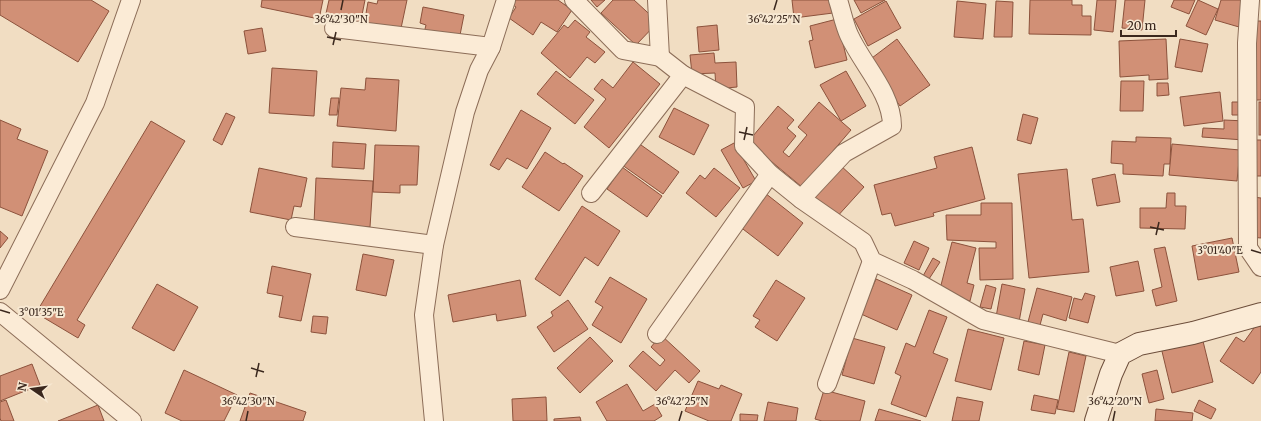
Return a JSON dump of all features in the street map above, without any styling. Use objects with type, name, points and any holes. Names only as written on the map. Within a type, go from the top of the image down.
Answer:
[{"type":"street","points":[[0,290],[95,103],[131,0]]},
{"type":"street","points":[[434,421],[424,315],[434,245],[465,112],[479,70],[491,47],[506,0]]},
{"type":"street","points":[[574,0],[623,50],[660,57],[682,75],[745,107],[744,146],[770,174],[801,199],[862,242],[872,261],[913,280],[983,320],[1120,354]]},
{"type":"street","points":[[657,0],[660,57]]},
{"type":"street","points":[[801,199],[844,152],[892,126],[892,117],[886,100],[849,36],[838,0]]},
{"type":"street","points":[[1250,0],[1247,43],[1248,248],[1261,267]]},
{"type":"street","points":[[334,28],[491,47]]},
{"type":"street","points":[[591,193],[682,75]]},
{"type":"street","points":[[656,334],[770,174]]},
{"type":"street","points":[[295,227],[434,245]]},
{"type":"street","points":[[827,384],[872,261]]},
{"type":"street","points":[[0,312],[132,421]]},
{"type":"street","points":[[1096,421],[1111,374],[1120,354],[1139,344],[1193,333],[1261,314]]},
{"type":"building","points":[[0,0],[91,0],[109,11],[78,62],[0,15]]},
{"type":"building","points":[[262,0],[323,0],[319,19],[261,7]]},
{"type":"building","points":[[329,0],[365,0],[360,25],[325,18]]},
{"type":"building","points":[[378,0],[407,0],[400,33],[364,25],[368,2],[377,4]]},
{"type":"building","points":[[512,0],[558,0],[572,10],[557,32],[541,22],[533,35],[509,18],[516,7],[510,3]]},
{"type":"building","points":[[591,0],[605,0],[597,7]]},
{"type":"building","points":[[613,0],[634,0],[658,22],[636,45],[601,13]]},
{"type":"building","points":[[792,0],[831,0],[833,13],[794,18]]},
{"type":"building","points":[[854,0],[885,0],[861,13]]},
{"type":"building","points":[[1030,0],[1072,0],[1072,5],[1082,5],[1082,16],[1091,16],[1091,35],[1029,34]]},
{"type":"building","points":[[1097,0],[1116,0],[1113,32],[1094,30]]},
{"type":"building","points":[[1125,0],[1145,0],[1142,30],[1122,28]]},
{"type":"building","points":[[1174,0],[1195,0],[1189,14],[1171,7]]},
{"type":"building","points":[[1198,0],[1218,9],[1206,35],[1186,26]]},
{"type":"building","points":[[1221,0],[1247,0],[1239,27],[1215,20]]},
{"type":"building","points":[[886,1],[901,28],[868,46],[854,19]]},
{"type":"building","points":[[957,1],[986,4],[983,39],[954,37]]},
{"type":"building","points":[[996,1],[1013,2],[1012,37],[994,37]]},
{"type":"building","points":[[423,7],[464,15],[459,40],[424,33],[426,25],[420,23]]},
{"type":"building","points":[[837,19],[847,60],[815,68],[809,41],[813,40],[810,26]]},
{"type":"building","points":[[575,20],[590,32],[586,37],[605,52],[595,63],[587,57],[570,78],[541,53],[564,25],[568,28]]},
{"type":"building","points":[[1256,21],[1261,21],[1261,100],[1252,100]]},
{"type":"building","points":[[717,25],[719,50],[699,52],[697,27]]},
{"type":"building","points":[[262,28],[266,51],[248,54],[244,31]]},
{"type":"building","points":[[897,39],[930,85],[900,106],[868,61]]},
{"type":"building","points":[[1166,39],[1168,79],[1149,80],[1149,75],[1120,77],[1119,41]]},
{"type":"building","points":[[1180,39],[1208,44],[1202,72],[1175,67]]},
{"type":"building","points":[[714,53],[715,63],[736,62],[737,87],[716,89],[715,73],[692,74],[690,55]]},
{"type":"building","points":[[633,62],[660,84],[609,148],[584,127],[606,99],[594,89],[602,79],[613,88]]},
{"type":"building","points":[[272,68],[317,71],[314,116],[269,113]]},
{"type":"building","points":[[556,71],[594,100],[575,124],[537,94]]},
{"type":"building","points":[[846,71],[866,106],[841,121],[820,85]]},
{"type":"building","points":[[366,78],[399,80],[396,131],[337,126],[341,88],[365,90]]},
{"type":"building","points":[[1121,81],[1144,81],[1143,111],[1120,111]]},
{"type":"building","points":[[1157,83],[1168,83],[1169,95],[1157,96]]},
{"type":"building","points":[[1220,92],[1223,121],[1184,126],[1180,97]]},
{"type":"building","points":[[331,98],[339,98],[337,115],[329,115]]},
{"type":"building","points":[[819,102],[851,130],[802,187],[748,142],[778,106],[794,120],[787,128],[796,136],[783,152],[789,157],[807,135],[798,127]]},
{"type":"building","points":[[1232,102],[1240,102],[1239,115],[1232,115]]},
{"type":"building","points":[[1259,102],[1261,102],[1261,135],[1259,135]]},
{"type":"building","points":[[674,108],[709,125],[694,155],[659,137]]},
{"type":"building","points":[[521,110],[551,128],[527,169],[507,158],[499,170],[490,165]]},
{"type":"building","points":[[226,113],[235,117],[222,145],[213,140]]},
{"type":"building","points":[[1023,114],[1038,118],[1031,144],[1017,140]]},
{"type":"building","points":[[0,120],[21,129],[17,139],[48,151],[22,216],[0,207]]},
{"type":"building","points":[[1224,120],[1246,121],[1244,140],[1202,137],[1203,128],[1224,129]]},
{"type":"building","points":[[151,121],[185,141],[77,320],[85,325],[78,338],[36,313]]},
{"type":"building","points":[[1136,137],[1171,138],[1170,164],[1164,164],[1163,176],[1123,174],[1123,164],[1111,163],[1112,141],[1136,142]]},
{"type":"building","points":[[634,140],[679,172],[663,194],[618,162]]},
{"type":"building","points":[[1254,140],[1261,140],[1261,176],[1254,176]]},
{"type":"building","points":[[333,142],[366,144],[364,169],[332,167]]},
{"type":"building","points":[[734,143],[756,181],[743,188],[721,150]]},
{"type":"building","points":[[1172,144],[1240,150],[1237,181],[1169,175]]},
{"type":"building","points":[[375,145],[419,146],[417,185],[400,185],[400,193],[373,192]]},
{"type":"building","points":[[972,147],[985,199],[933,213],[934,216],[895,226],[891,213],[882,215],[874,185],[937,168],[934,157]]},
{"type":"building","points":[[545,152],[583,176],[559,211],[522,187]]},
{"type":"building","points":[[840,165],[864,187],[835,219],[811,198]]},
{"type":"building","points":[[622,167],[662,196],[647,217],[607,189]]},
{"type":"building","points":[[259,168],[307,178],[301,207],[294,206],[291,220],[250,212]]},
{"type":"building","points":[[714,168],[740,188],[716,217],[686,193],[700,175],[705,179]]},
{"type":"building","points":[[1067,169],[1072,220],[1083,219],[1089,272],[1029,278],[1018,174]]},
{"type":"building","points":[[1115,174],[1120,202],[1097,206],[1092,179]]},
{"type":"building","points":[[316,178],[373,181],[370,227],[314,224]]},
{"type":"building","points":[[765,193],[803,223],[778,256],[739,226]]},
{"type":"building","points":[[1167,193],[1175,193],[1175,206],[1186,206],[1185,229],[1140,228],[1140,208],[1166,208]]},
{"type":"building","points":[[1253,197],[1261,198],[1261,238],[1250,237]]},
{"type":"building","points":[[981,203],[1012,203],[1013,279],[980,280],[979,248],[996,248],[996,242],[947,240],[946,215],[981,215]]},
{"type":"building","points":[[582,206],[620,231],[598,266],[585,257],[560,296],[535,279]]},
{"type":"building","points":[[0,231],[8,238],[0,248]]},
{"type":"building","points":[[1232,238],[1239,272],[1198,280],[1192,246]]},
{"type":"building","points":[[914,241],[929,248],[919,270],[904,263]]},
{"type":"building","points":[[952,242],[976,248],[967,283],[974,285],[970,301],[939,293]]},
{"type":"building","points":[[1165,247],[1177,301],[1156,306],[1152,290],[1162,287],[1154,249]]},
{"type":"building","points":[[363,254],[394,260],[386,296],[356,290]]},
{"type":"building","points":[[933,258],[940,262],[929,279],[923,276]]},
{"type":"building","points":[[1138,261],[1144,291],[1116,296],[1110,267]]},
{"type":"building","points":[[272,266],[311,274],[301,321],[279,317],[283,296],[267,293]]},
{"type":"building","points":[[610,277],[647,299],[621,343],[592,325],[603,307],[595,302]]},
{"type":"building","points":[[876,279],[912,295],[897,330],[861,314]]},
{"type":"building","points":[[520,280],[526,316],[497,321],[496,314],[453,322],[448,295]]},
{"type":"building","points":[[776,280],[805,298],[777,341],[755,327],[760,320],[753,316]]},
{"type":"building","points":[[157,284],[198,307],[174,351],[132,328]]},
{"type":"building","points":[[1002,284],[1025,289],[1019,322],[996,317]]},
{"type":"building","points":[[986,285],[996,288],[991,309],[980,307]]},
{"type":"building","points":[[1037,288],[1072,297],[1066,321],[1043,314],[1040,325],[1028,322]]},
{"type":"building","points":[[1085,293],[1095,296],[1088,323],[1069,318],[1074,298],[1082,300]]},
{"type":"building","points":[[568,300],[588,329],[554,352],[537,327],[553,316],[551,312]]},
{"type":"building","points":[[929,310],[947,317],[933,353],[948,359],[926,417],[891,404],[901,376],[895,373],[906,343],[915,347]]},
{"type":"building","points":[[313,316],[328,317],[326,334],[311,332]]},
{"type":"building","points":[[1259,321],[1261,323],[1261,372],[1253,384],[1220,361],[1236,337],[1244,342]]},
{"type":"building","points":[[968,329],[1004,338],[991,390],[955,381]]},
{"type":"building","points":[[1201,333],[1213,382],[1172,393],[1160,343]]},
{"type":"building","points":[[661,335],[700,371],[689,383],[675,370],[656,391],[629,366],[643,351],[660,366],[665,360],[651,347]]},
{"type":"building","points":[[590,337],[613,361],[580,393],[557,368]]},
{"type":"building","points":[[852,338],[885,347],[874,384],[842,375]]},
{"type":"building","points":[[1024,341],[1045,345],[1039,375],[1018,370]]},
{"type":"building","points":[[1069,352],[1086,356],[1074,412],[1057,409]]},
{"type":"building","points":[[32,364],[40,385],[0,401],[0,376]]},
{"type":"building","points":[[184,370],[237,395],[224,421],[182,421],[165,413]]},
{"type":"building","points":[[1157,370],[1164,399],[1149,403],[1142,374]]},
{"type":"building","points":[[698,381],[719,389],[721,385],[742,394],[731,421],[709,421],[685,411]]},
{"type":"building","points":[[627,384],[643,411],[655,404],[662,416],[654,421],[607,421],[596,402]]},
{"type":"building","points":[[824,390],[865,401],[860,421],[822,421],[815,419]]},
{"type":"building","points":[[250,393],[306,412],[303,421],[240,421]]},
{"type":"building","points":[[1034,395],[1058,400],[1055,414],[1031,410]]},
{"type":"building","points":[[546,397],[547,421],[513,421],[512,399]]},
{"type":"building","points":[[957,397],[983,402],[979,421],[952,421]]},
{"type":"building","points":[[6,400],[14,421],[1,421],[0,402]]},
{"type":"building","points":[[1199,400],[1216,409],[1211,419],[1194,411]]},
{"type":"building","points":[[768,402],[798,408],[796,421],[764,421]]},
{"type":"building","points":[[98,405],[104,421],[58,421]]},
{"type":"building","points":[[879,409],[921,421],[875,421]]},
{"type":"building","points":[[1156,409],[1193,413],[1192,421],[1155,421]]},
{"type":"building","points":[[740,414],[758,415],[757,421],[740,421]]},
{"type":"building","points":[[580,417],[581,421],[554,421],[554,419]]}]
